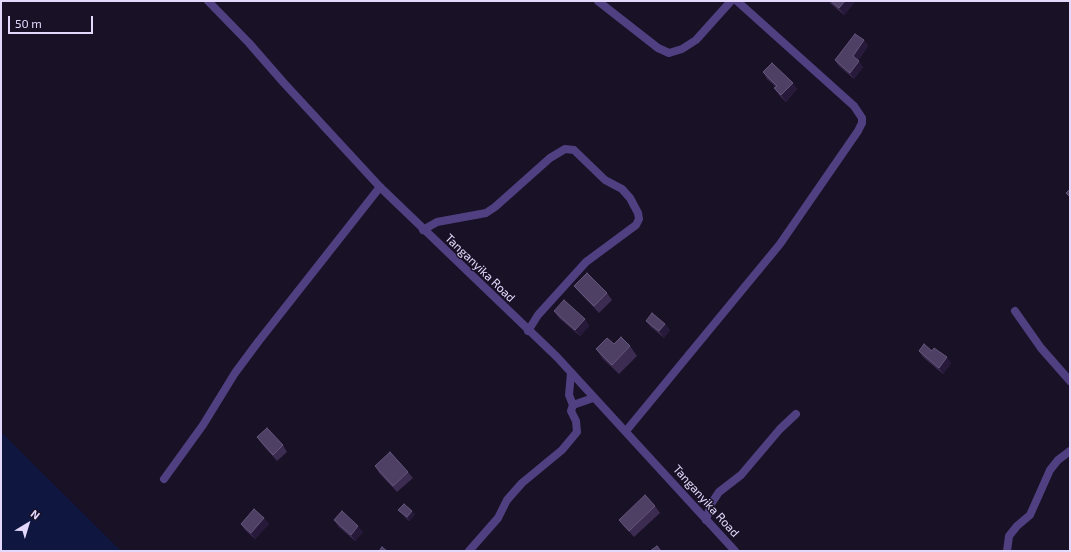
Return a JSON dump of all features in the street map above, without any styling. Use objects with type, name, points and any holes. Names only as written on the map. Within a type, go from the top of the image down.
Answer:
[{"type":"street","name":"Tanganyika Road","points":[[208,1],[249,43],[315,118],[380,187],[556,357],[593,398],[626,431],[735,551]]},
{"type":"street","points":[[598,1],[658,48],[669,53],[682,49],[696,40],[731,1]]},
{"type":"street","points":[[626,431],[780,244],[862,123],[862,118],[854,106],[736,1]]},
{"type":"street","points":[[423,230],[437,222],[486,213],[550,158],[565,149],[574,150],[605,180],[622,189],[630,198],[638,213],[639,219],[636,225],[586,262],[538,315],[528,331]]},
{"type":"street","points":[[164,479],[203,425],[235,374],[258,342],[380,187]]},
{"type":"street","points":[[1015,311],[1041,348],[1070,381]]},
{"type":"street","points":[[469,551],[498,518],[507,500],[522,483],[562,450],[577,432],[576,421],[571,411],[573,405],[570,395],[571,373]]},
{"type":"street","points":[[573,405],[593,398]]},
{"type":"street","points":[[706,520],[711,504],[719,492],[741,475],[796,414]]},
{"type":"street","points":[[1007,551],[1009,536],[1017,526],[1030,515],[1050,470],[1058,460],[1070,451]]},
{"type":"shaded area","points":[[1,432],[121,551],[1,551]]},
{"type":"building","points":[[831,1],[845,1],[839,8]]},
{"type":"building","points":[[855,34],[864,40],[853,56],[859,61],[850,73],[835,60]]},
{"type":"building","points":[[772,63],[793,83],[781,95],[774,88],[777,86],[763,72]]},
{"type":"building","points":[[1070,189],[1070,197],[1066,193]]},
{"type":"building","points":[[587,273],[607,293],[594,306],[574,286]]},
{"type":"building","points":[[564,300],[585,319],[575,330],[554,311]]},
{"type":"building","points":[[652,313],[665,324],[659,331],[646,321]]},
{"type":"building","points":[[621,337],[630,346],[612,365],[596,349],[607,338],[614,344]]},
{"type":"building","points":[[924,344],[932,351],[934,348],[947,357],[939,368],[919,351]]},
{"type":"building","points":[[267,428],[283,445],[273,455],[257,437]]},
{"type":"building","points":[[390,452],[408,472],[393,486],[375,466]]},
{"type":"building","points":[[645,495],[655,506],[629,531],[619,520]]},
{"type":"building","points":[[404,504],[412,511],[407,517],[398,510]]},
{"type":"building","points":[[254,509],[264,518],[251,533],[241,524]]},
{"type":"building","points":[[342,511],[358,526],[351,535],[334,520]]},
{"type":"building","points":[[657,546],[661,551],[650,551]]},
{"type":"building","points":[[382,547],[387,551],[379,551]]}]
